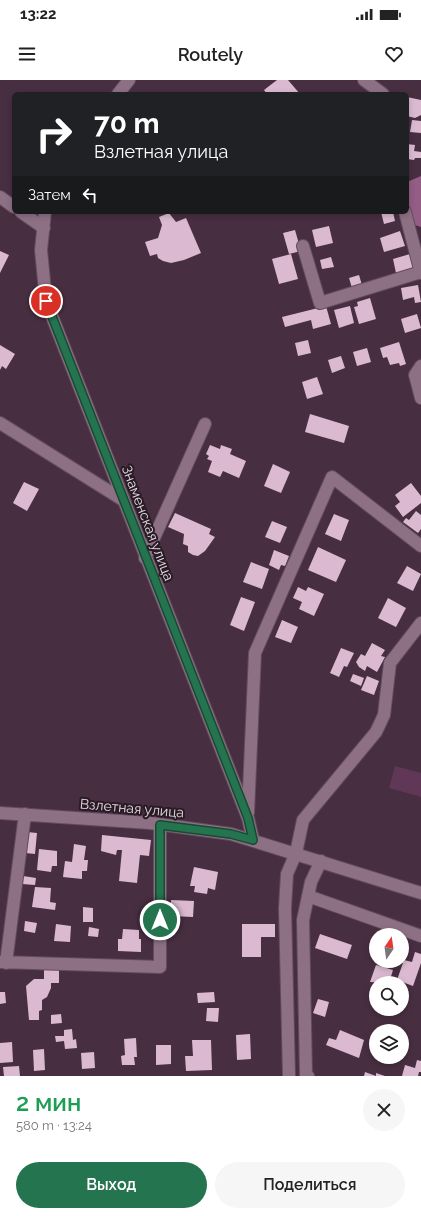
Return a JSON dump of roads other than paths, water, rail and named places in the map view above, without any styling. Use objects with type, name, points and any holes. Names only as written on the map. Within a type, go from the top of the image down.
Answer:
[{"type":"street","points":[[120,92],[129,80]]},
{"type":"street","points":[[364,80],[380,92]]},
{"type":"street","points":[[0,197],[12,206]]},
{"type":"street","points":[[24,214],[44,228]]},
{"type":"street","name":"Знаменская улица","points":[[45,214],[41,250],[46,301],[122,500],[248,818],[253,840]]},
{"type":"street","points":[[303,246],[320,303],[421,273],[406,214]]},
{"type":"street","points":[[421,366],[415,375],[421,398]]},
{"type":"street","points":[[0,423],[122,500]]},
{"type":"street","points":[[145,558],[205,424]]},
{"type":"street","points":[[248,818],[255,653],[332,477],[421,546]]},
{"type":"street","points":[[289,1076],[285,908],[287,874],[296,853],[302,820],[376,732],[384,716],[390,664],[421,623]]},
{"type":"street","name":"Взлетная улица","points":[[0,813],[160,825],[231,834],[421,893]]},
{"type":"street","points":[[24,814],[3,962],[160,967],[160,825]]},
{"type":"street","points":[[307,1075],[303,920],[311,882],[321,861]]},
{"type":"street","points":[[308,896],[421,936]]}]
